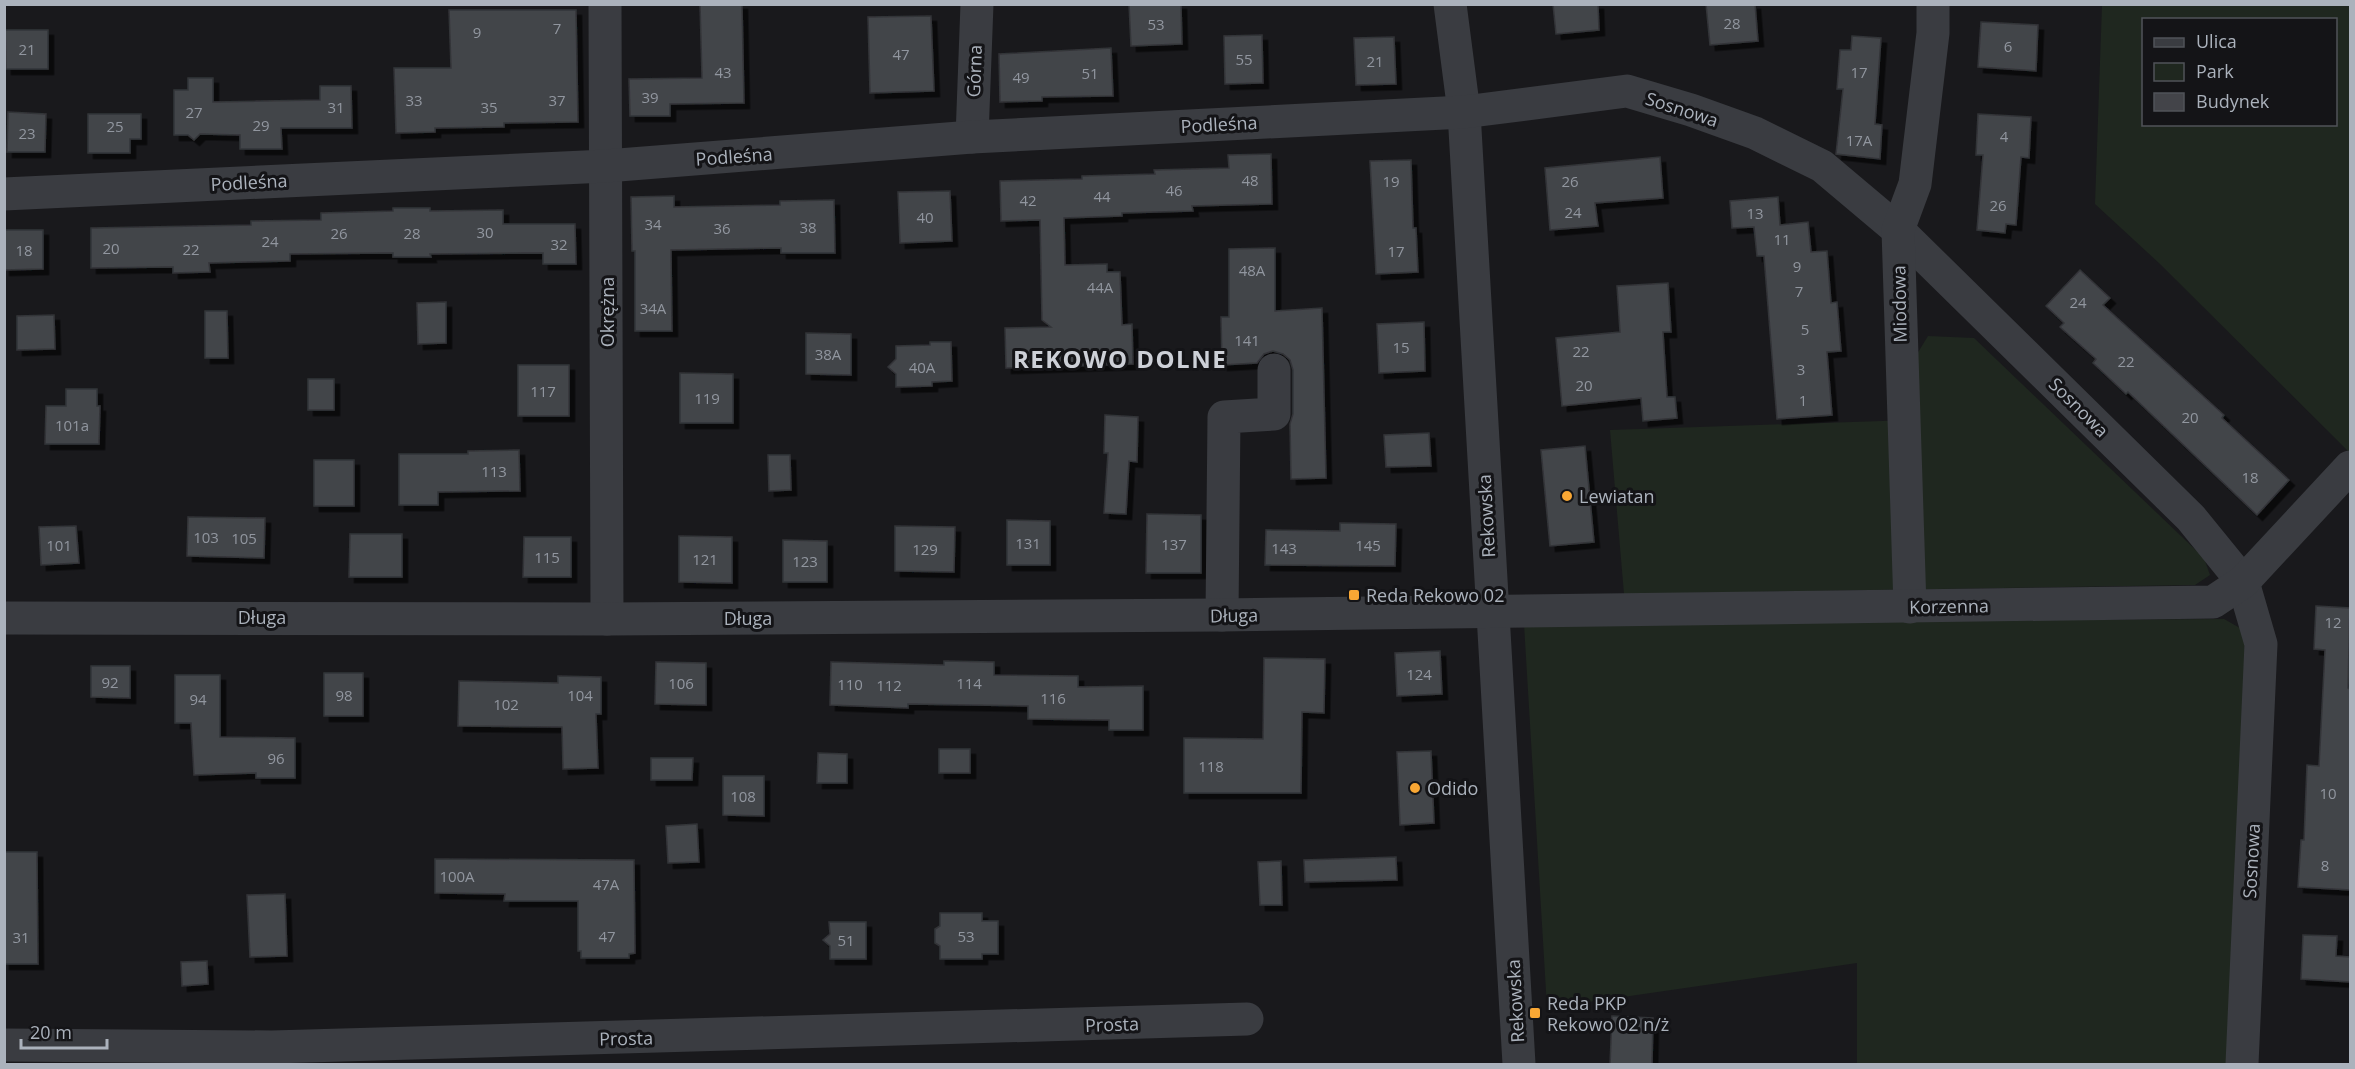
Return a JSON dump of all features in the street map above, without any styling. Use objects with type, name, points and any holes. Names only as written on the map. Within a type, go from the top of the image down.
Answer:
[{"type":"street","name":"Okrężna","points":[[605,4],[607,619]]},
{"type":"street","name":"Górna","points":[[972,137],[976,4]]},
{"type":"street","name":"Rekowska","points":[[1450,4],[1464,112],[1491,612],[1519,1065]]},
{"type":"street","name":"Miodowa","points":[[1910,607],[1900,360],[1898,230],[1915,184],[1933,33],[1934,4]]},
{"type":"street","name":"Sosnowa","points":[[1464,112],[1627,91],[1691,110],[1755,133],[1822,166],[1898,230],[2191,518],[2243,582],[2261,644],[2242,1065]]},
{"type":"street","name":"Podleśna","points":[[4,194],[606,166],[972,137],[1464,112]]},
{"type":"street","points":[[1222,615],[1224,417],[1274,414],[1274,370]]},
{"type":"street","name":"Korzenna","points":[[1491,612],[2213,602],[2243,582],[2350,467]]},
{"type":"street","name":"Długa","points":[[4,618],[607,619],[1491,612]]},
{"type":"street","name":"Prosta","points":[[4,1045],[554,1052],[1247,1019]]},
{"type":"green space","points":[[2102,5],[2350,5],[2350,453],[2160,264],[2095,204]]},
{"type":"green space","points":[[1928,336],[1974,338],[2204,558],[2210,575],[2195,585],[1624,594],[1610,430],[1912,420],[1906,372]]},
{"type":"green space","points":[[2224,619],[2240,628],[2247,643],[2232,1064],[1857,1064],[1857,963],[1547,1008],[1524,624]]},
{"type":"building","points":[[700,4],[742,4],[744,103],[670,104],[670,116],[630,116],[629,79],[702,78]]},
{"type":"building","points":[[1129,4],[1181,4],[1182,44],[1131,46]]},
{"type":"building","points":[[1553,4],[1598,4],[1599,30],[1556,34]]},
{"type":"building","points":[[1706,4],[1755,4],[1758,41],[1710,45]]},
{"type":"building","points":[[449,10],[576,10],[578,122],[504,123],[504,127],[435,128],[435,132],[396,133],[394,68],[451,68]]},
{"type":"building","points":[[931,16],[934,91],[870,93],[868,17]]},
{"type":"building","points":[[1981,22],[2038,25],[2036,71],[1978,67]]},
{"type":"building","points":[[5,30],[48,30],[48,69],[6,69]]},
{"type":"building","points":[[1262,35],[1263,83],[1225,84],[1224,36]]},
{"type":"building","points":[[1852,36],[1881,38],[1875,124],[1882,125],[1880,159],[1836,154],[1843,89],[1837,89],[1840,50],[1851,50]]},
{"type":"building","points":[[1394,37],[1396,84],[1356,85],[1354,38]]},
{"type":"building","points":[[1111,48],[1113,96],[1042,97],[1042,101],[1000,102],[999,54]]},
{"type":"building","points":[[188,78],[213,78],[213,102],[320,100],[320,86],[351,86],[352,128],[281,128],[282,149],[240,149],[240,135],[200,134],[194,140],[188,135],[174,135],[174,90],[188,90]]},
{"type":"building","points":[[8,112],[46,114],[45,152],[7,152]]},
{"type":"building","points":[[88,114],[141,114],[141,139],[130,139],[130,153],[88,153]]},
{"type":"building","points":[[1978,114],[2031,117],[2029,158],[2021,157],[2016,225],[2006,224],[2005,233],[1977,230],[1983,155],[1976,155]]},
{"type":"building","points":[[1271,154],[1272,204],[1192,206],[1193,211],[1122,213],[1122,216],[1064,218],[1065,265],[1107,264],[1107,272],[1120,272],[1122,325],[1132,324],[1133,364],[1006,368],[1005,328],[1051,327],[1042,320],[1040,220],[1001,221],[1000,181],[1082,179],[1082,176],[1155,174],[1154,170],[1229,168],[1228,155]]},
{"type":"building","points":[[1660,157],[1663,198],[1595,203],[1598,226],[1550,230],[1545,168]]},
{"type":"building","points":[[1411,160],[1413,228],[1416,228],[1418,272],[1376,274],[1370,161]]},
{"type":"building","points":[[950,191],[952,241],[900,243],[898,192]]},
{"type":"building","points":[[674,196],[674,207],[780,205],[780,201],[834,200],[835,253],[781,253],[781,248],[671,250],[672,331],[635,331],[635,251],[632,251],[631,197]]},
{"type":"building","points":[[1778,197],[1780,225],[1808,222],[1811,252],[1827,251],[1831,303],[1837,302],[1841,351],[1827,352],[1832,415],[1777,419],[1764,256],[1757,256],[1754,227],[1732,228],[1730,201]]},
{"type":"building","points":[[393,208],[430,208],[430,211],[503,210],[503,224],[575,224],[576,264],[543,264],[543,253],[430,254],[431,257],[393,257],[393,253],[290,254],[290,261],[209,263],[210,272],[173,273],[173,267],[91,268],[91,228],[251,225],[251,221],[321,220],[321,213],[393,211]]},
{"type":"building","points":[[4,230],[43,230],[43,269],[4,270]]},
{"type":"building","points":[[1275,248],[1275,311],[1322,308],[1326,478],[1291,479],[1290,424],[1293,414],[1293,370],[1290,360],[1283,354],[1273,351],[1264,354],[1257,363],[1222,365],[1221,317],[1229,317],[1229,249]]},
{"type":"building","points":[[2080,270],[2110,298],[2103,305],[2224,415],[2222,418],[2289,480],[2257,515],[2128,392],[2126,394],[2093,363],[2096,359],[2060,327],[2064,323],[2046,306]]},
{"type":"building","points":[[1668,283],[1671,332],[1663,332],[1667,397],[1675,397],[1677,418],[1643,421],[1641,398],[1562,406],[1556,338],[1620,332],[1617,286]]},
{"type":"building","points":[[446,302],[446,343],[418,344],[417,303]]},
{"type":"building","points":[[205,311],[227,311],[228,358],[205,358]]},
{"type":"building","points":[[54,315],[55,349],[17,350],[17,316]]},
{"type":"building","points":[[1424,322],[1425,371],[1379,373],[1377,324]]},
{"type":"building","points":[[806,333],[851,334],[851,375],[806,374]]},
{"type":"building","points":[[930,342],[951,342],[952,381],[932,382],[932,386],[896,387],[896,374],[888,367],[896,359],[896,346],[930,345]]},
{"type":"building","points":[[518,365],[569,365],[569,416],[518,416]]},
{"type":"building","points":[[680,373],[733,374],[733,423],[680,423]]},
{"type":"building","points":[[308,379],[334,379],[334,410],[308,410]]},
{"type":"building","points":[[66,389],[97,389],[97,406],[100,406],[99,444],[45,444],[46,406],[66,406]]},
{"type":"building","points":[[1105,415],[1138,417],[1137,462],[1129,461],[1126,514],[1104,513],[1108,453],[1104,453]]},
{"type":"building","points":[[1429,433],[1431,466],[1386,467],[1384,435]]},
{"type":"building","name":"Lewiatan","points":[[1585,446],[1594,542],[1550,546],[1541,450]]},
{"type":"building","points":[[519,450],[520,491],[438,492],[438,505],[399,505],[399,454],[468,454],[468,451]]},
{"type":"building","points":[[768,455],[790,455],[791,490],[769,491]]},
{"type":"building","points":[[314,460],[354,460],[354,506],[314,506]]},
{"type":"building","points":[[1147,514],[1201,515],[1201,573],[1146,573]]},
{"type":"building","points":[[188,517],[265,518],[264,558],[187,556]]},
{"type":"building","points":[[1007,520],[1050,521],[1050,565],[1007,565]]},
{"type":"building","points":[[1340,523],[1396,524],[1395,566],[1265,565],[1266,530],[1340,531]]},
{"type":"building","points":[[76,526],[79,563],[41,565],[39,527]]},
{"type":"building","points":[[895,526],[955,527],[954,572],[895,571]]},
{"type":"building","points":[[350,534],[402,534],[402,577],[349,577]]},
{"type":"building","points":[[679,536],[732,537],[732,583],[679,582]]},
{"type":"building","points":[[524,537],[571,537],[571,577],[523,577]]},
{"type":"building","points":[[783,540],[827,541],[827,582],[783,582]]},
{"type":"building","points":[[2316,606],[2350,608],[2348,688],[2350,689],[2350,890],[2298,887],[2301,840],[2304,840],[2307,765],[2319,766],[2325,650],[2314,649]]},
{"type":"building","points":[[1440,651],[1442,694],[1397,696],[1395,653]]},
{"type":"building","points":[[1264,658],[1325,659],[1324,713],[1302,712],[1301,793],[1184,793],[1184,738],[1263,739]]},
{"type":"building","points":[[944,661],[994,662],[994,675],[1078,676],[1078,687],[1143,686],[1143,730],[1109,730],[1109,720],[1028,719],[1028,706],[908,704],[908,708],[830,705],[831,662],[944,665]]},
{"type":"building","points":[[656,662],[706,663],[706,705],[655,704]]},
{"type":"building","points":[[91,666],[130,666],[130,698],[91,697]]},
{"type":"building","points":[[324,673],[363,673],[363,716],[324,716]]},
{"type":"building","points":[[175,675],[220,675],[220,737],[295,738],[295,778],[256,778],[256,773],[194,775],[191,723],[175,723]]},
{"type":"building","points":[[558,676],[601,677],[601,714],[596,714],[598,768],[563,769],[562,727],[458,726],[459,681],[558,683]]},
{"type":"building","points":[[939,749],[970,749],[970,773],[939,773]]},
{"type":"building","name":"Odido","points":[[1431,751],[1434,823],[1400,825],[1397,752]]},
{"type":"building","points":[[818,753],[847,754],[847,783],[817,783]]},
{"type":"building","points":[[651,758],[693,758],[692,780],[651,780]]},
{"type":"building","points":[[723,776],[764,776],[764,816],[723,815]]},
{"type":"building","points":[[697,824],[699,862],[668,863],[666,826]]},
{"type":"building","points":[[4,852],[37,852],[38,964],[4,964]]},
{"type":"building","points":[[1396,857],[1397,880],[1305,882],[1304,860]]},
{"type":"building","points":[[435,859],[634,860],[635,953],[629,954],[629,958],[581,958],[581,951],[578,951],[578,901],[504,901],[505,894],[435,893]]},
{"type":"building","points":[[1281,861],[1282,905],[1260,905],[1258,862]]},
{"type":"building","points":[[285,894],[287,956],[250,957],[247,895]]},
{"type":"building","points":[[940,913],[982,913],[982,921],[998,921],[998,954],[982,954],[982,959],[940,959],[940,946],[935,943],[935,929],[940,926]]},
{"type":"building","points":[[829,922],[866,922],[866,959],[830,959],[830,946],[823,940],[830,934]]},
{"type":"building","points":[[2303,935],[2337,936],[2336,956],[2350,957],[2350,982],[2301,979]]},
{"type":"building","points":[[207,961],[208,984],[182,986],[181,962]]},
{"type":"building","points":[[1612,1016],[1653,1018],[1652,1065],[1610,1065]]},
{"type":"place","name":"Lewiatan","points":[[1567,496]]},
{"type":"place","name":"Reda Rekowo 02","points":[[1354,595]]},
{"type":"place","name":"Odido","points":[[1415,788]]},
{"type":"place","name":"Reda PKP Rekowo 02 n/ż","points":[[1535,1013]]},
{"type":"district","name":"REKOWO DOLNE","points":[[1120,358]]}]
